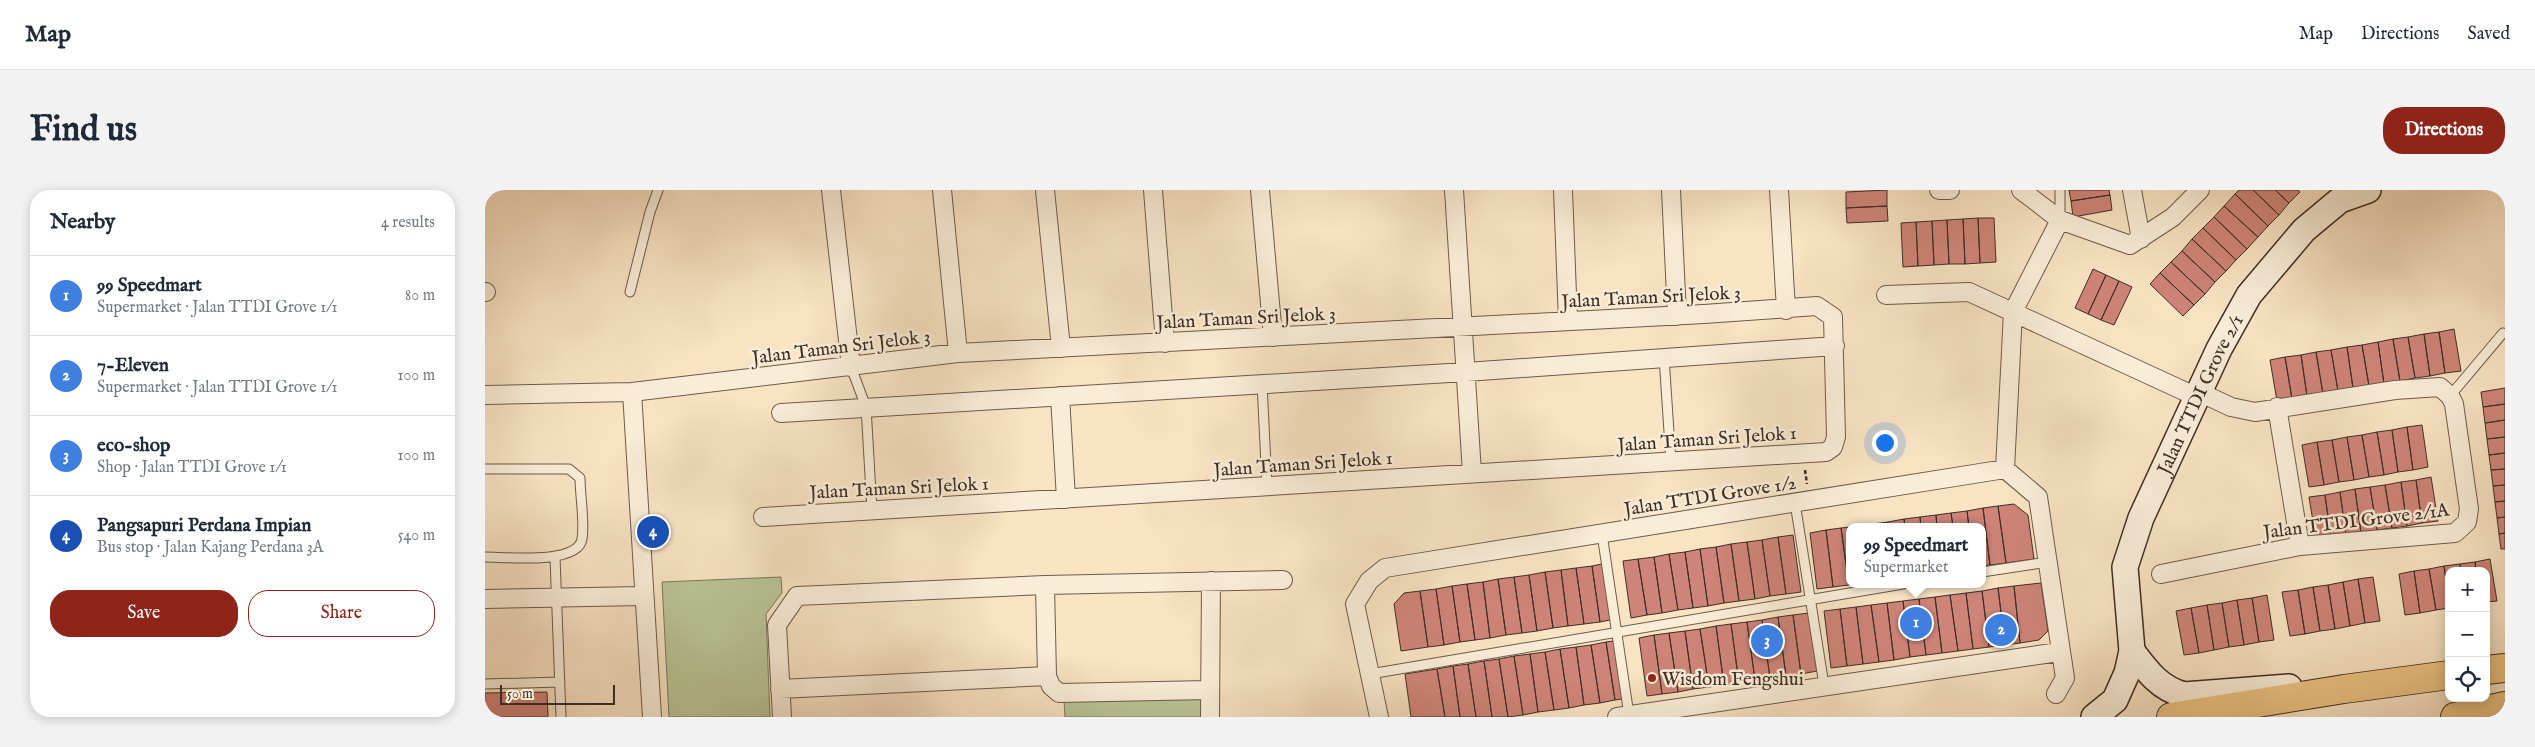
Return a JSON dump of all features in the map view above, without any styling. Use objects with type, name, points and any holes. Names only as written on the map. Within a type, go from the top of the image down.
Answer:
[{"type":"highway","points":[[2490,670],[2505,668]]},
{"type":"highway","points":[[2171,717],[2344,689],[2445,675]]},
{"type":"highway","points":[[2252,717],[2383,694],[2445,676]]},
{"type":"highway","points":[[2455,717],[2505,706]]},
{"type":"street","points":[[831,190],[851,367]]},
{"type":"street","points":[[942,190],[958,353]]},
{"type":"street","points":[[1045,190],[1061,348]]},
{"type":"street","points":[[1153,190],[1165,342]]},
{"type":"street","points":[[1260,190],[1273,337]]},
{"type":"street","points":[[1454,190],[1461,327],[1466,372],[1472,473]]},
{"type":"street","points":[[1563,190],[1568,321]]},
{"type":"street","points":[[1671,190],[1677,316]]},
{"type":"street","points":[[1779,190],[1786,310]]},
{"type":"street","points":[[1939,190],[1950,190]]},
{"type":"street","points":[[2021,190],[2061,220],[2130,245],[2173,218],[2200,190]]},
{"type":"street","points":[[2132,190],[2141,239]]},
{"type":"street","name":"Jalan TTDI Grove 2/1","points":[[2094,717],[2115,700],[2122,687],[2132,651],[2125,567],[2141,518],[2219,349],[2249,295],[2304,230],[2340,200],[2368,190]]},
{"type":"street","points":[[2056,694],[2065,678],[2059,652],[2038,497],[2005,469],[2013,312],[2061,220]]},
{"type":"street","points":[[1886,295],[1969,292],[2198,395],[2231,407],[2255,412],[2277,407],[2395,390],[2440,387],[2450,396]]},
{"type":"street","name":"Jalan Taman Sri Jelok 3","points":[[485,395],[632,392],[958,353],[1677,316],[1786,310],[1817,306],[1833,317],[1836,437]]},
{"type":"street","points":[[781,412],[1466,372],[1835,346]]},
{"type":"street","points":[[632,392],[643,596],[652,717]]},
{"type":"street","points":[[1060,396],[1066,499]]},
{"type":"street","name":"Jalan TTDI Grove 2/1A","points":[[2161,574],[2300,546],[2455,533],[2467,522],[2469,509],[2454,404],[2450,396]]},
{"type":"street","points":[[2277,407],[2300,546]]},
{"type":"street","name":"Jalan Taman Sri Jelok 1","points":[[763,517],[1803,454],[1826,452],[1833,446],[1836,437]]},
{"type":"street","name":"Jalan TTDI Grove 1/2","points":[[1379,717],[1355,604],[1369,581],[1385,568],[2005,469]]},
{"type":"street","points":[[782,717],[777,625],[797,596],[1045,585],[1283,580]]},
{"type":"street","points":[[1210,717],[1208,690],[1211,581]]},
{"type":"street","points":[[1045,585],[1047,676],[1051,686],[1059,693],[1208,690]]},
{"type":"street","points":[[485,599],[643,596]]},
{"type":"street","points":[[2132,651],[2149,674],[2159,683],[2171,691],[2184,694],[2297,686],[2344,689]]},
{"type":"street","points":[[1623,716],[2059,652]]},
{"type":"street","points":[[780,689],[1047,676]]},
{"type":"lane","points":[[630,292],[650,212],[658,190]]},
{"type":"lane","points":[[2061,190],[2061,220]]},
{"type":"lane","points":[[2450,396],[2503,333]]},
{"type":"lane","points":[[1664,357],[1671,462]]},
{"type":"lane","points":[[851,367],[866,407],[872,510]]},
{"type":"lane","points":[[1262,383],[1267,486]]},
{"type":"lane","points":[[485,470],[569,469],[580,478],[582,541],[574,552],[555,557],[485,557]]},
{"type":"lane","points":[[1803,502],[1811,598],[1824,686]]},
{"type":"lane","points":[[1602,534],[1617,634],[1623,716]]},
{"type":"lane","points":[[555,557],[561,717]]},
{"type":"lane","points":[[1986,571],[2048,562]]},
{"type":"lane","points":[[1370,674],[1617,634],[1811,598],[1877,588]]},
{"type":"lane","points":[[485,684],[560,682]]},
{"type":"path","points":[[1803,454],[1803,502]]},
{"type":"green space","points":[[781,577],[782,593],[766,614],[770,717],[669,717],[662,582]]},
{"type":"green space","points":[[1204,694],[1206,717],[1065,717],[1064,701]]},
{"type":"building","points":[[1887,190],[1887,206],[1846,208],[1846,192]]},
{"type":"building","points":[[2069,190],[2109,190],[2110,195],[2071,201]]},
{"type":"building","points":[[2239,190],[2253,190],[2279,215],[2268,226],[2235,194]]},
{"type":"building","points":[[2253,190],[2275,190],[2289,203],[2279,215]]},
{"type":"building","points":[[2275,190],[2298,190],[2300,192],[2289,203]]},
{"type":"building","points":[[2235,194],[2268,226],[2258,237],[2224,206]]},
{"type":"building","points":[[2110,195],[2112,210],[2073,217],[2071,201]]},
{"type":"building","points":[[1887,206],[1888,221],[1847,223],[1846,208]]},
{"type":"building","points":[[2224,206],[2258,237],[2247,249],[2214,217]]},
{"type":"building","points":[[2214,217],[2247,249],[2236,260],[2203,228]]},
{"type":"building","points":[[1978,218],[1994,218],[1996,262],[1980,263]]},
{"type":"building","points":[[1978,218],[1980,263],[1965,264],[1963,219]]},
{"type":"building","points":[[1963,219],[1965,264],[1949,264],[1947,220]]},
{"type":"building","points":[[1947,220],[1949,264],[1934,265],[1932,221]]},
{"type":"building","points":[[1932,221],[1934,265],[1918,266],[1916,222]]},
{"type":"building","points":[[1916,222],[1918,266],[1903,267],[1901,223]]},
{"type":"building","points":[[2203,228],[2236,260],[2226,271],[2192,239]]},
{"type":"building","points":[[2192,239],[2226,271],[2215,282],[2182,251]]},
{"type":"building","points":[[2182,251],[2215,282],[2205,294],[2171,262]]},
{"type":"building","points":[[2171,262],[2205,294],[2194,305],[2160,273]]},
{"type":"building","points":[[2093,269],[2106,275],[2088,314],[2075,308]]},
{"type":"building","points":[[2160,273],[2194,305],[2183,316],[2150,284]]},
{"type":"building","points":[[2106,275],[2119,281],[2101,320],[2088,314]]},
{"type":"building","points":[[2119,281],[2132,287],[2114,325],[2101,320]]},
{"type":"building","points":[[2454,329],[2461,371],[2445,373],[2439,332]]},
{"type":"building","points":[[2439,332],[2445,373],[2430,376],[2424,334]]},
{"type":"building","points":[[2424,334],[2430,376],[2415,378],[2408,337]]},
{"type":"building","points":[[2408,337],[2415,378],[2400,381],[2393,339]]},
{"type":"building","points":[[2393,339],[2400,381],[2384,384],[2378,342]]},
{"type":"building","points":[[2378,342],[2384,384],[2369,386],[2362,345]]},
{"type":"building","points":[[2362,345],[2369,386],[2353,388],[2347,347]]},
{"type":"building","points":[[2347,347],[2353,388],[2338,391],[2331,350]]},
{"type":"building","points":[[2331,350],[2338,391],[2323,394],[2316,352]]},
{"type":"building","points":[[2316,352],[2323,394],[2307,396],[2301,355]]},
{"type":"building","points":[[2301,355],[2307,396],[2292,399],[2285,357]]},
{"type":"building","points":[[2285,357],[2292,399],[2277,401],[2270,360]]},
{"type":"building","points":[[2505,388],[2505,404],[2483,407],[2481,392]]},
{"type":"building","points":[[2505,404],[2505,420],[2485,423],[2483,407]]},
{"type":"building","points":[[2505,420],[2505,437],[2487,439],[2485,423]]},
{"type":"building","points":[[2422,425],[2428,467],[2413,470],[2407,427]]},
{"type":"building","points":[[2407,427],[2413,470],[2398,472],[2392,430]]},
{"type":"building","points":[[2392,430],[2398,472],[2384,475],[2377,432]]},
{"type":"building","points":[[2377,432],[2384,475],[2369,477],[2362,435]]},
{"type":"building","points":[[2362,435],[2369,477],[2354,480],[2347,437]]},
{"type":"building","points":[[2347,437],[2354,480],[2339,482],[2332,440]]},
{"type":"building","points":[[2505,437],[2505,453],[2489,455],[2487,439]]},
{"type":"building","points":[[2332,440],[2339,482],[2324,485],[2317,442]]},
{"type":"building","points":[[2317,442],[2324,485],[2309,487],[2302,445]]},
{"type":"building","points":[[2505,453],[2505,469],[2491,470],[2489,455]]},
{"type":"building","points":[[2505,469],[2505,485],[2493,486],[2491,470]]},
{"type":"building","points":[[2431,477],[2438,521],[2422,523],[2416,480]]},
{"type":"building","points":[[2416,480],[2422,523],[2407,526],[2401,482]]},
{"type":"building","points":[[2401,482],[2407,526],[2392,528],[2385,485]]},
{"type":"building","points":[[2385,485],[2392,528],[2377,530],[2370,487]]},
{"type":"building","points":[[2505,485],[2505,501],[2495,502],[2493,486]]},
{"type":"building","points":[[2370,487],[2377,530],[2361,533],[2355,489]]},
{"type":"building","points":[[2355,489],[2361,533],[2346,535],[2340,492]]},
{"type":"building","points":[[2340,492],[2346,535],[2331,538],[2325,495]]},
{"type":"building","points":[[2325,495],[2331,538],[2316,540],[2309,497]]},
{"type":"building","points":[[2505,501],[2505,517],[2497,518],[2495,502]]},
{"type":"building","points":[[2014,504],[2028,515],[2034,559],[2006,563],[1998,506]]},
{"type":"building","points":[[1998,506],[2006,563],[1990,565],[1983,508]]},
{"type":"building","points":[[1983,508],[1985,523],[1968,523],[1967,511]]},
{"type":"building","points":[[1967,511],[1968,523],[1952,523],[1951,513]]},
{"type":"building","points":[[1951,513],[1952,523],[1937,523],[1936,515]]},
{"type":"building","points":[[1936,515],[1937,523],[1921,523],[1920,517]]},
{"type":"building","points":[[1920,517],[1921,523],[1904,523],[1904,519]]},
{"type":"building","points":[[2505,517],[2505,533],[2499,534],[2497,518]]},
{"type":"building","points":[[1904,519],[1904,523],[1888,523]]},
{"type":"building","points":[[1846,527],[1846,564],[1841,528]]},
{"type":"building","points":[[1841,528],[1846,564],[1846,585],[1833,587],[1826,530]]},
{"type":"building","points":[[1826,530],[1833,587],[1817,589],[1810,533]]},
{"type":"building","points":[[1986,532],[1990,565],[1986,566]]},
{"type":"building","points":[[2505,533],[2505,549],[2501,549],[2499,534]]},
{"type":"building","points":[[1793,535],[1801,592],[1786,594],[1778,537]]},
{"type":"building","points":[[1778,537],[1786,594],[1770,596],[1762,540]]},
{"type":"building","points":[[1762,540],[1770,596],[1755,599],[1747,542]]},
{"type":"building","points":[[1747,542],[1755,599],[1739,601],[1731,544]]},
{"type":"building","points":[[1731,544],[1739,601],[1724,603],[1716,547]]},
{"type":"building","points":[[1716,547],[1724,603],[1708,606],[1700,549]]},
{"type":"building","points":[[1700,549],[1708,606],[1693,608],[1685,552]]},
{"type":"building","points":[[1685,552],[1693,608],[1678,610],[1669,554]]},
{"type":"building","points":[[1669,554],[1678,610],[1662,613],[1654,557]]},
{"type":"building","points":[[1654,557],[1662,613],[1647,615],[1638,559]]},
{"type":"building","points":[[1638,559],[1647,615],[1631,618],[1623,561]]},
{"type":"building","points":[[2490,559],[2497,601],[2490,602],[2490,567],[2476,567],[2475,562]]},
{"type":"building","points":[[2475,562],[2476,567],[2460,567],[2460,564]]},
{"type":"building","points":[[1607,563],[1615,619],[1600,622],[1592,566]]},
{"type":"building","points":[[2460,564],[2460,567],[2445,567],[2445,572],[2444,566]]},
{"type":"building","points":[[1592,566],[1600,622],[1584,624],[1576,568]]},
{"type":"building","points":[[2444,566],[2445,609],[2436,610],[2429,569]]},
{"type":"building","points":[[1576,568],[1584,624],[1568,626],[1561,570]]},
{"type":"building","points":[[2429,569],[2436,610],[2420,613],[2414,571]]},
{"type":"building","points":[[1561,570],[1568,626],[1553,628],[1545,572]]},
{"type":"building","points":[[2414,571],[2420,613],[2405,615],[2399,574]]},
{"type":"building","points":[[1545,572],[1553,628],[1537,631],[1529,575]]},
{"type":"building","points":[[1529,575],[1537,631],[1522,633],[1514,577]]},
{"type":"building","points":[[1514,577],[1522,633],[1506,635],[1498,579]]},
{"type":"building","points":[[2373,577],[2380,621],[2365,623],[2358,579]]},
{"type":"building","points":[[1498,579],[1506,635],[1490,638],[1483,582]]},
{"type":"building","points":[[2358,579],[2365,623],[2350,626],[2343,582]]},
{"type":"building","points":[[1483,582],[1490,638],[1475,640],[1467,584]]},
{"type":"building","points":[[2343,582],[2350,626],[2335,629],[2328,585]]},
{"type":"building","points":[[2041,583],[2048,631],[2039,640],[2020,643],[2014,586]]},
{"type":"building","points":[[1467,584],[1475,640],[1460,642],[1452,586]]},
{"type":"building","points":[[2328,585],[2335,629],[2320,631],[2313,587]]},
{"type":"building","points":[[1452,586],[1460,642],[1444,645],[1436,589]]},
{"type":"building","points":[[2014,586],[2020,643],[2005,645],[1998,588]]},
{"type":"building","points":[[2313,587],[2320,631],[2305,634],[2298,590]]},
{"type":"building","points":[[1998,588],[2005,645],[1989,647],[1982,591]]},
{"type":"building","points":[[1436,589],[1444,645],[1428,647],[1420,591]]},
{"type":"building","points":[[2298,590],[2305,634],[2290,636],[2282,592]]},
{"type":"building","points":[[1420,591],[1428,647],[1401,651],[1394,604],[1404,593]]},
{"type":"building","points":[[1982,591],[1989,647],[1973,649],[1966,593]]},
{"type":"building","points":[[1966,593],[1973,649],[1958,651],[1950,595]]},
{"type":"building","points":[[1950,595],[1958,651],[1942,653],[1935,597]]},
{"type":"building","points":[[2267,595],[2274,640],[2259,642],[2252,598]]},
{"type":"building","points":[[1935,597],[1942,653],[1926,655],[1919,599]]},
{"type":"building","points":[[2252,598],[2259,642],[2244,645],[2237,600]]},
{"type":"building","points":[[1919,599],[1926,655],[1910,657],[1903,601]]},
{"type":"building","points":[[2237,600],[2244,645],[2229,647],[2222,603]]},
{"type":"building","points":[[1903,601],[1910,657],[1894,660],[1887,603]]},
{"type":"building","points":[[1887,603],[1894,660],[1879,662],[1871,605]]},
{"type":"building","points":[[2222,603],[2229,647],[2214,650],[2207,605]]},
{"type":"building","points":[[1871,605],[1879,662],[1863,664],[1856,607]]},
{"type":"building","points":[[2207,605],[2214,650],[2199,653],[2191,608]]},
{"type":"building","points":[[1856,607],[1863,664],[1847,666],[1840,609]]},
{"type":"building","points":[[2191,608],[2199,653],[2184,655],[2176,611]]},
{"type":"building","points":[[1840,609],[1847,666],[1831,668],[1824,611]]},
{"type":"building","points":[[1809,613],[1817,671],[1801,674],[1793,615]]},
{"type":"building","points":[[1793,615],[1801,674],[1786,676],[1778,617]]},
{"type":"building","points":[[1778,617],[1786,676],[1770,678],[1762,620]]},
{"type":"building","points":[[1762,620],[1770,678],[1755,680],[1747,622]]},
{"type":"building","points":[[1747,622],[1755,680],[1739,683],[1731,624]]},
{"type":"building","points":[[1731,624],[1739,683],[1724,685],[1716,626]]},
{"type":"building","points":[[1716,626],[1724,685],[1709,687],[1700,629]]},
{"type":"building","points":[[1700,629],[1709,687],[1693,689],[1685,631]]},
{"type":"building","points":[[1685,631],[1693,689],[1678,692],[1669,633]]},
{"type":"building","points":[[1669,633],[1678,692],[1662,694],[1654,635]]},
{"type":"building","points":[[1654,635],[1662,694],[1647,696],[1639,638]]},
{"type":"building","points":[[1621,640],[1630,698],[1615,700],[1606,642]]},
{"type":"building","points":[[1606,642],[1615,700],[1600,703],[1591,645]]},
{"type":"building","points":[[1591,645],[1600,703],[1584,705],[1576,647]]},
{"type":"building","points":[[1576,647],[1584,705],[1569,708],[1560,649]]},
{"type":"building","points":[[1560,649],[1569,708],[1554,710],[1545,652]]},
{"type":"building","points":[[1545,652],[1554,710],[1538,712],[1530,654]]},
{"type":"building","points":[[1530,654],[1538,712],[1523,715],[1514,656]]},
{"type":"building","points":[[1514,656],[1523,715],[1508,717],[1499,659]]},
{"type":"building","points":[[1499,659],[1508,717],[1492,717],[1484,661]]},
{"type":"building","points":[[1484,661],[1492,717],[1476,717],[1468,664]]},
{"type":"building","points":[[1468,664],[1476,717],[1460,717],[1453,666]]},
{"type":"building","points":[[1453,666],[1460,717],[1445,717],[1437,669]]},
{"type":"building","points":[[1437,669],[1445,717],[1411,717],[1405,674]]},
{"type":"building","points":[[547,692],[548,717],[485,717],[485,693]]},
{"type":"place","name":"Pangsapuri Perdana Impian","points":[[653,532]]},
{"type":"place","name":"99 Speedmart","points":[[1916,623]]},
{"type":"place","name":"7-Eleven","points":[[2001,630]]},
{"type":"place","name":"eco-shop","points":[[1767,641]]},
{"type":"place","name":"Wisdom Fengshui","points":[[1652,678]]}]
